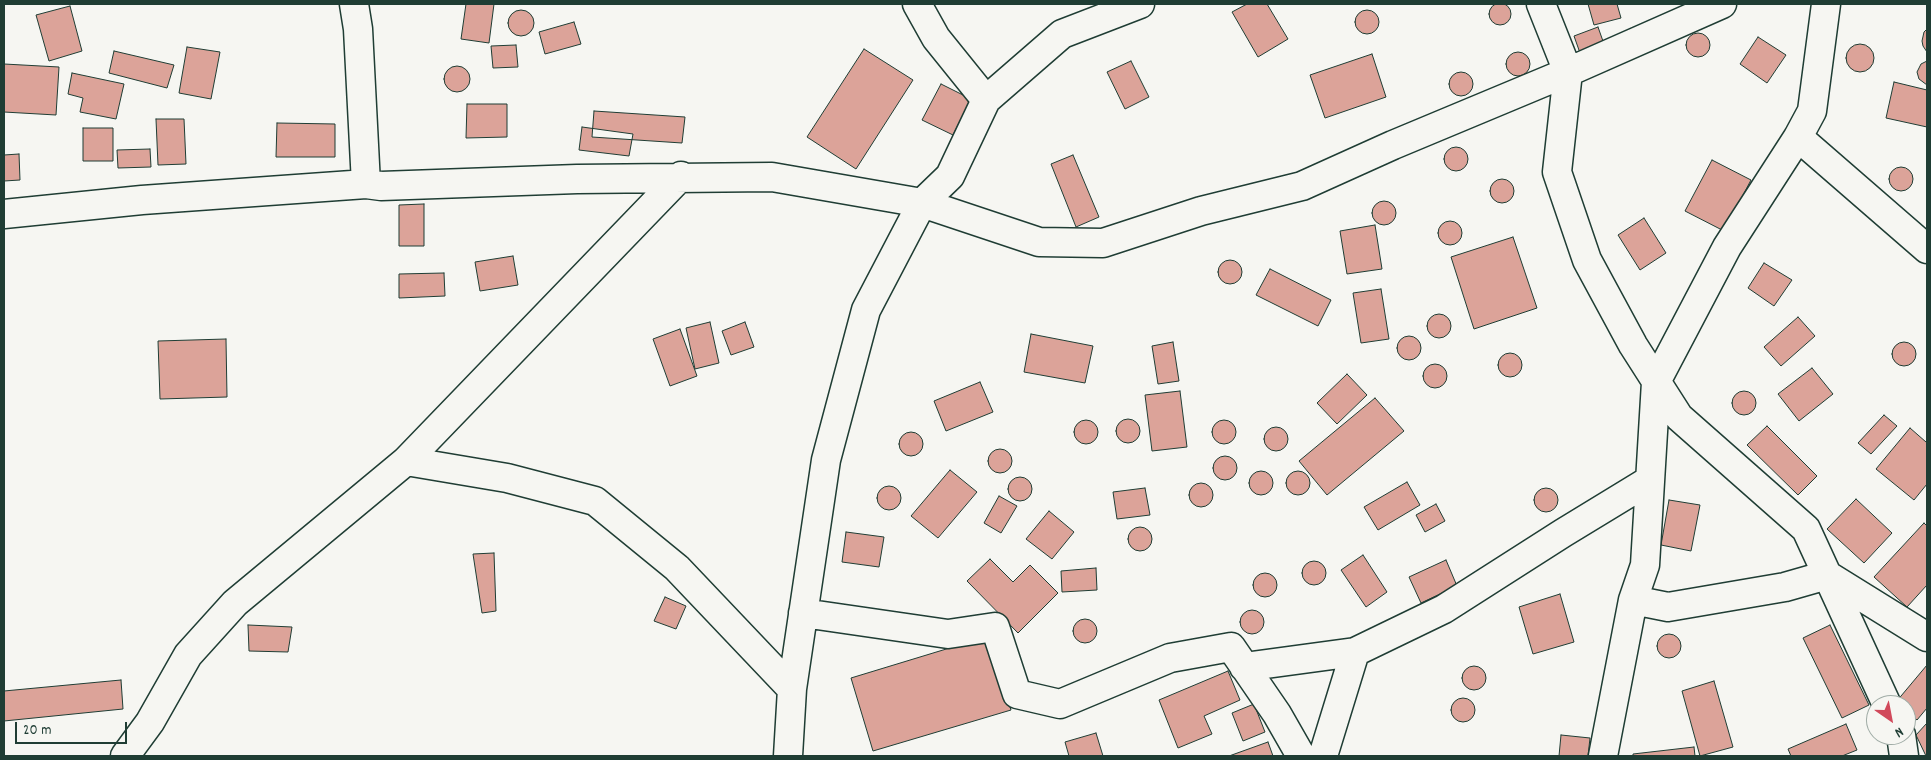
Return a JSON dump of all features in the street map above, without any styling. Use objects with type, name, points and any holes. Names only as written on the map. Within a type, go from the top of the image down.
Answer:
[{"type":"street","points":[[354,4],[358,29],[366,184]]},
{"type":"street","points":[[917,4],[936,38],[986,100]]},
{"type":"street","points":[[788,756],[792,689],[826,460],[866,310],[922,202],[950,176],[986,100],[1062,34],[1140,4]]},
{"type":"street","points":[[1541,4],[1568,72],[1557,172],[1587,260],[1632,345],[1679,417],[1806,529],[1882,695]]},
{"type":"street","points":[[4,214],[142,200],[366,184],[380,186],[681,176],[772,177],[922,202],[1039,242],[1103,243],[1201,211],[1302,186],[1722,4]]},
{"type":"street","points":[[1603,756],[1633,600],[1645,565],[1656,382],[1727,247],[1798,137],[1812,111],[1826,4]]},
{"type":"street","points":[[1798,137],[1927,249]]},
{"type":"street","points":[[125,756],[150,722],[188,655],[235,603],[406,461],[681,176]]},
{"type":"street","points":[[406,461],[507,478],[595,501],[677,568],[792,689]]},
{"type":"street","points":[[1244,667],[1355,652],[1444,609],[1562,533],[1650,480]]},
{"type":"street","points":[[1633,600],[1668,607],[1785,588],[1827,575],[1927,637]]},
{"type":"street","points":[[803,612],[948,634],[995,627],[1017,694],[1060,704],[1170,658],[1231,647],[1277,714],[1301,756]]},
{"type":"street","points":[[1322,756],[1355,652]]},
{"type":"building","points":[[1496,3],[1504,3],[1511,10],[1511,18],[1504,25],[1496,25],[1489,18],[1489,10]]},
{"type":"building","points":[[466,4],[494,4],[489,43],[461,39]]},
{"type":"building","points":[[1247,4],[1267,4],[1288,39],[1258,57],[1232,12]]},
{"type":"building","points":[[1588,4],[1617,4],[1621,18],[1594,25]]},
{"type":"building","points":[[70,6],[82,51],[49,61],[36,15]]},
{"type":"building","points":[[521,10],[530,14],[534,23],[530,32],[521,36],[512,32],[508,23],[512,14]]},
{"type":"building","points":[[1367,10],[1372,11],[1378,17],[1378,27],[1372,33],[1367,34],[1362,33],[1356,27],[1355,22],[1356,17],[1362,11]]},
{"type":"building","points":[[574,22],[581,44],[545,54],[539,32]]},
{"type":"building","points":[[1598,27],[1604,44],[1580,53],[1574,36]]},
{"type":"building","points":[[1927,29],[1927,52],[1922,41],[1924,32]]},
{"type":"building","points":[[1698,33],[1707,36],[1710,45],[1707,54],[1698,57],[1689,54],[1686,45],[1689,36]]},
{"type":"building","points":[[1758,37],[1786,55],[1767,83],[1740,64]]},
{"type":"building","points":[[1860,44],[1870,48],[1874,58],[1870,68],[1860,72],[1850,68],[1846,58],[1850,48]]},
{"type":"building","points":[[516,45],[518,67],[493,68],[491,46]]},
{"type":"building","points":[[187,47],[220,52],[211,99],[179,93]]},
{"type":"building","points":[[864,49],[913,80],[856,169],[807,137]]},
{"type":"building","points":[[114,51],[174,65],[167,88],[109,73]]},
{"type":"building","points":[[1518,52],[1526,56],[1530,64],[1526,72],[1518,76],[1510,72],[1506,64],[1510,56]]},
{"type":"building","points":[[1372,54],[1386,97],[1325,118],[1310,75]]},
{"type":"building","points":[[1131,61],[1149,97],[1125,109],[1107,72]]},
{"type":"building","points":[[1927,61],[1927,85],[1919,79],[1917,72],[1921,64]]},
{"type":"building","points":[[4,64],[59,67],[56,115],[4,112]]},
{"type":"building","points":[[457,66],[466,70],[470,79],[466,88],[457,92],[448,88],[444,79],[448,70]]},
{"type":"building","points":[[1461,72],[1469,76],[1473,84],[1469,92],[1461,96],[1453,92],[1449,84],[1453,76]]},
{"type":"building","points":[[72,73],[124,84],[116,119],[80,112],[83,98],[68,94]]},
{"type":"building","points":[[1894,82],[1927,90],[1927,127],[1886,118]]},
{"type":"building","points":[[941,84],[971,99],[953,135],[922,120]]},
{"type":"building","points":[[467,104],[507,104],[507,137],[466,138]]},
{"type":"building","points":[[594,111],[685,117],[682,143],[592,137]]},
{"type":"building","points":[[156,119],[184,119],[186,164],[158,165]]},
{"type":"building","points":[[277,123],[335,124],[335,157],[276,157]]},
{"type":"building","points":[[582,127],[633,134],[629,156],[579,150]]},
{"type":"building","points":[[83,128],[113,128],[113,161],[83,161]]},
{"type":"building","points":[[1456,147],[1465,150],[1468,159],[1465,168],[1456,171],[1447,168],[1444,159],[1447,150]]},
{"type":"building","points":[[150,149],[151,167],[118,168],[117,150]]},
{"type":"building","points":[[19,154],[20,180],[4,181],[4,155]]},
{"type":"building","points":[[1073,155],[1099,217],[1076,227],[1051,164]]},
{"type":"building","points":[[1712,160],[1751,180],[1724,231],[1685,211]]},
{"type":"building","points":[[1901,167],[1910,170],[1913,179],[1910,188],[1901,191],[1892,188],[1889,179],[1892,170]]},
{"type":"building","points":[[1502,179],[1511,182],[1514,191],[1511,200],[1502,203],[1493,200],[1490,191],[1493,182]]},
{"type":"building","points":[[1384,201],[1392,205],[1396,213],[1392,221],[1384,225],[1376,221],[1372,213],[1376,205]]},
{"type":"building","points":[[424,204],[424,246],[399,246],[399,205]]},
{"type":"building","points":[[1644,218],[1666,253],[1640,270],[1618,235]]},
{"type":"building","points":[[1450,221],[1459,224],[1462,233],[1459,242],[1450,245],[1441,242],[1438,233],[1441,224]]},
{"type":"building","points":[[1375,225],[1382,269],[1347,274],[1340,231]]},
{"type":"building","points":[[1513,237],[1537,308],[1474,329],[1451,257]]},
{"type":"building","points":[[513,256],[518,285],[480,291],[475,262]]},
{"type":"building","points":[[1230,260],[1239,263],[1242,272],[1239,281],[1230,284],[1221,281],[1218,272],[1221,263]]},
{"type":"building","points":[[1764,263],[1792,280],[1774,306],[1748,288]]},
{"type":"building","points":[[1270,269],[1331,300],[1318,326],[1256,295]]},
{"type":"building","points":[[444,273],[445,296],[399,298],[399,274]]},
{"type":"building","points":[[1381,289],[1389,339],[1361,343],[1353,293]]},
{"type":"building","points":[[1439,314],[1448,317],[1451,326],[1448,335],[1439,338],[1430,335],[1427,326],[1430,317]]},
{"type":"building","points":[[1798,317],[1815,336],[1781,366],[1764,347]]},
{"type":"building","points":[[710,322],[719,363],[695,369],[686,328]]},
{"type":"building","points":[[745,322],[754,347],[731,355],[722,331]]},
{"type":"building","points":[[680,329],[697,376],[670,386],[653,339]]},
{"type":"building","points":[[1031,334],[1093,346],[1085,383],[1024,372]]},
{"type":"building","points":[[1409,336],[1417,340],[1421,348],[1417,356],[1409,360],[1401,356],[1397,348],[1401,340]]},
{"type":"building","points":[[226,339],[227,397],[160,399],[158,341]]},
{"type":"building","points":[[1173,342],[1179,381],[1158,384],[1152,346]]},
{"type":"building","points":[[1904,342],[1913,345],[1916,354],[1913,363],[1904,366],[1895,363],[1892,354],[1895,345]]},
{"type":"building","points":[[1510,353],[1518,357],[1522,365],[1518,373],[1510,377],[1502,373],[1498,365],[1502,357]]},
{"type":"building","points":[[1435,364],[1440,365],[1446,371],[1446,381],[1440,387],[1435,388],[1430,387],[1424,381],[1423,376],[1424,371],[1430,365]]},
{"type":"building","points":[[1812,368],[1833,394],[1799,421],[1778,394]]},
{"type":"building","points":[[1347,374],[1367,395],[1337,424],[1317,403]]},
{"type":"building","points":[[980,382],[993,412],[946,431],[934,401]]},
{"type":"building","points":[[1180,391],[1187,447],[1152,451],[1145,395]]},
{"type":"building","points":[[1744,391],[1749,392],[1755,398],[1755,408],[1749,414],[1744,415],[1739,414],[1733,408],[1732,403],[1733,398],[1739,392]]},
{"type":"building","points":[[1375,398],[1404,431],[1327,495],[1299,461]]},
{"type":"building","points":[[1884,415],[1897,426],[1871,454],[1858,443]]},
{"type":"building","points":[[1128,419],[1136,423],[1140,431],[1136,439],[1128,443],[1120,439],[1116,431],[1120,423]]},
{"type":"building","points":[[1086,420],[1094,424],[1098,432],[1094,440],[1086,444],[1078,440],[1074,432],[1078,424]]},
{"type":"building","points":[[1224,420],[1233,423],[1236,432],[1233,441],[1224,444],[1215,441],[1212,432],[1215,423]]},
{"type":"building","points":[[1767,426],[1817,476],[1798,495],[1747,445]]},
{"type":"building","points":[[1276,427],[1285,430],[1288,439],[1285,448],[1276,451],[1267,448],[1264,439],[1267,430]]},
{"type":"building","points":[[1910,428],[1927,441],[1927,484],[1914,500],[1876,469]]},
{"type":"building","points":[[911,432],[916,433],[922,439],[922,449],[916,455],[911,456],[906,455],[900,449],[899,444],[900,439],[906,433]]},
{"type":"building","points":[[1000,449],[1009,452],[1012,461],[1009,470],[1000,473],[991,470],[988,461],[991,452]]},
{"type":"building","points":[[1225,456],[1234,459],[1237,468],[1234,477],[1225,480],[1216,477],[1213,468],[1216,459]]},
{"type":"building","points":[[950,470],[977,492],[938,538],[911,516]]},
{"type":"building","points":[[1261,471],[1270,474],[1273,483],[1270,492],[1261,495],[1252,492],[1249,483],[1252,474]]},
{"type":"building","points":[[1298,471],[1307,474],[1310,483],[1307,492],[1298,495],[1289,492],[1286,483],[1289,474]]},
{"type":"building","points":[[1020,477],[1029,480],[1032,489],[1029,498],[1020,501],[1011,498],[1008,489],[1011,480]]},
{"type":"building","points":[[1407,482],[1420,505],[1378,530],[1364,507]]},
{"type":"building","points":[[1201,483],[1209,487],[1213,495],[1209,503],[1201,507],[1193,503],[1189,495],[1193,487]]},
{"type":"building","points":[[889,486],[894,487],[900,493],[900,503],[894,509],[889,510],[884,509],[878,503],[877,498],[878,493],[884,487]]},
{"type":"building","points":[[1145,488],[1150,515],[1117,519],[1113,492]]},
{"type":"building","points":[[1546,488],[1555,491],[1558,500],[1555,509],[1546,512],[1537,509],[1534,500],[1537,491]]},
{"type":"building","points":[[999,496],[1017,506],[1001,533],[984,523]]},
{"type":"building","points":[[1856,499],[1892,533],[1864,563],[1827,529]]},
{"type":"building","points":[[1669,500],[1700,505],[1691,551],[1661,545]]},
{"type":"building","points":[[1436,504],[1445,521],[1425,532],[1416,515]]},
{"type":"building","points":[[1049,511],[1074,532],[1052,559],[1026,539]]},
{"type":"building","points":[[1924,523],[1927,526],[1927,585],[1907,607],[1874,577]]},
{"type":"building","points":[[1140,527],[1148,531],[1152,539],[1148,547],[1140,551],[1132,547],[1128,539],[1132,531]]},
{"type":"building","points":[[846,532],[884,537],[879,567],[842,562]]},
{"type":"building","points":[[494,553],[496,611],[482,613],[473,554]]},
{"type":"building","points":[[1363,555],[1387,592],[1366,607],[1341,570]]},
{"type":"building","points":[[990,559],[1013,582],[1030,565],[1058,593],[1018,633],[967,581]]},
{"type":"building","points":[[1446,560],[1457,586],[1421,603],[1409,577]]},
{"type":"building","points":[[1314,561],[1323,564],[1326,573],[1323,582],[1314,585],[1305,582],[1302,573],[1305,564]]},
{"type":"building","points":[[1096,568],[1097,590],[1062,592],[1061,571]]},
{"type":"building","points":[[1265,573],[1274,576],[1277,585],[1274,594],[1265,597],[1256,594],[1253,585],[1256,576]]},
{"type":"building","points":[[1560,594],[1574,642],[1533,654],[1519,607]]},
{"type":"building","points":[[665,597],[686,606],[676,629],[654,621]]},
{"type":"building","points":[[1252,610],[1261,613],[1264,622],[1261,631],[1252,634],[1243,631],[1240,622],[1243,613]]},
{"type":"building","points":[[1085,619],[1094,622],[1097,631],[1094,640],[1085,643],[1076,640],[1073,631],[1076,622]]},
{"type":"building","points":[[248,625],[292,627],[288,652],[249,651]]},
{"type":"building","points":[[1830,625],[1866,699],[1866,706],[1842,718],[1803,638]]},
{"type":"building","points":[[1669,634],[1674,635],[1680,641],[1680,651],[1674,657],[1669,658],[1664,657],[1658,651],[1657,646],[1658,641],[1664,635]]},
{"type":"building","points":[[989,636],[1011,710],[873,751],[851,678]]},
{"type":"building","points":[[1927,665],[1927,708],[1917,720],[1916,695],[1902,695]]},
{"type":"building","points":[[1474,666],[1482,670],[1486,678],[1482,686],[1474,690],[1466,686],[1462,678],[1466,670]]},
{"type":"building","points":[[1228,671],[1240,700],[1204,716],[1212,734],[1178,748],[1159,700]]},
{"type":"building","points":[[121,680],[123,709],[4,721],[4,691]]},
{"type":"building","points":[[1714,681],[1733,747],[1700,756],[1682,691]]},
{"type":"building","points":[[1463,698],[1471,702],[1475,710],[1471,718],[1463,722],[1455,718],[1451,710],[1455,702]]},
{"type":"building","points":[[1254,704],[1265,732],[1243,741],[1232,713]]},
{"type":"building","points":[[1927,723],[1927,756],[1926,756],[1916,735]]},
{"type":"building","points":[[1846,724],[1857,750],[1842,756],[1791,756],[1788,749]]},
{"type":"building","points":[[1096,733],[1103,756],[1069,756],[1065,742]]},
{"type":"building","points":[[1561,735],[1590,738],[1588,756],[1559,756]]},
{"type":"building","points":[[1268,742],[1273,756],[1229,756]]},
{"type":"building","points":[[1694,747],[1695,756],[1633,756],[1633,754]]}]
